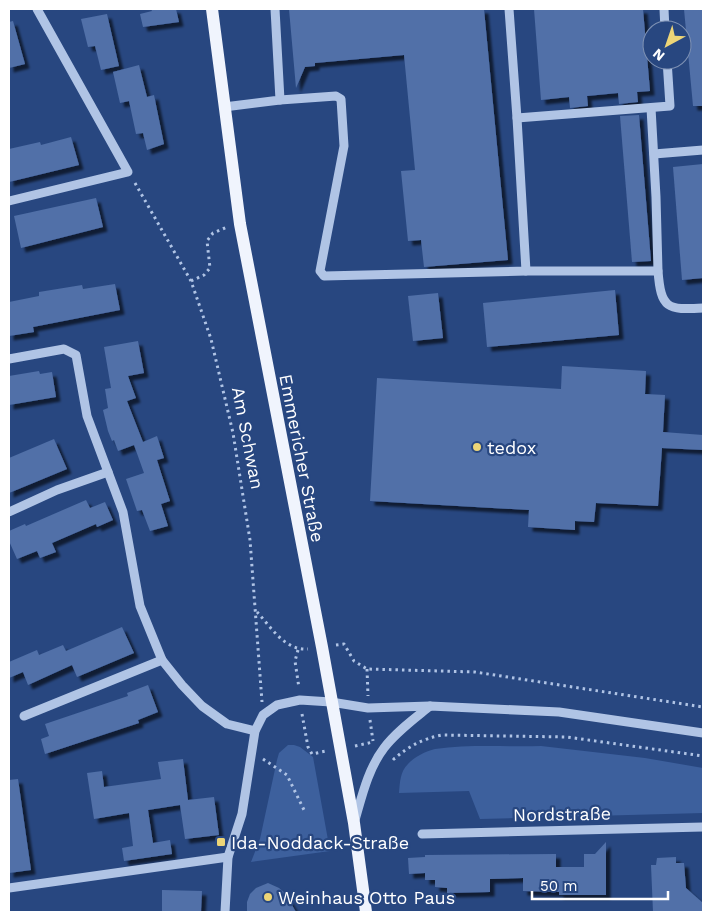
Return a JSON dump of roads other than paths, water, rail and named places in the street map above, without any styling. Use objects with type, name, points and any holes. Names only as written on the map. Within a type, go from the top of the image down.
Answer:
[{"type":"main road","name":"Emmericher Straße","points":[[212,9],[240,224],[322,647],[354,823],[366,912]]},
{"type":"street","points":[[9,201],[128,172],[37,9]]},
{"type":"street","points":[[276,9],[280,100]]},
{"type":"street","points":[[509,9],[526,271]]},
{"type":"street","points":[[517,118],[670,106],[668,70]]},
{"type":"street","points":[[224,107],[336,96],[341,99],[344,146],[320,271],[324,276],[526,271],[658,271]]},
{"type":"street","points":[[651,108],[660,292],[669,306],[677,309],[703,308]]},
{"type":"street","points":[[654,154],[703,150]]},
{"type":"street","points":[[9,359],[64,349],[76,355],[87,416],[123,512],[140,606],[162,660],[202,706],[227,724],[255,731]]},
{"type":"street","points":[[9,512],[57,490],[108,472]]},
{"type":"street","points":[[24,716],[162,660]]},
{"type":"street","points":[[225,912],[228,857],[242,814],[255,731],[263,715],[277,705],[300,700],[331,702],[368,708],[430,706],[559,712],[703,733]]},
{"type":"street","points":[[354,823],[366,783],[383,750],[394,737],[430,706]]},
{"type":"street","name":"Nordstraße","points":[[422,834],[703,827]]},
{"type":"street","points":[[9,888],[228,857]]},
{"type":"place","name":"tedox","points":[[477,447]]},
{"type":"place","name":"Ida-Noddack-Straße","points":[[221,842]]},
{"type":"place","name":"Weinhaus Otto Paus","points":[[268,897]]}]
